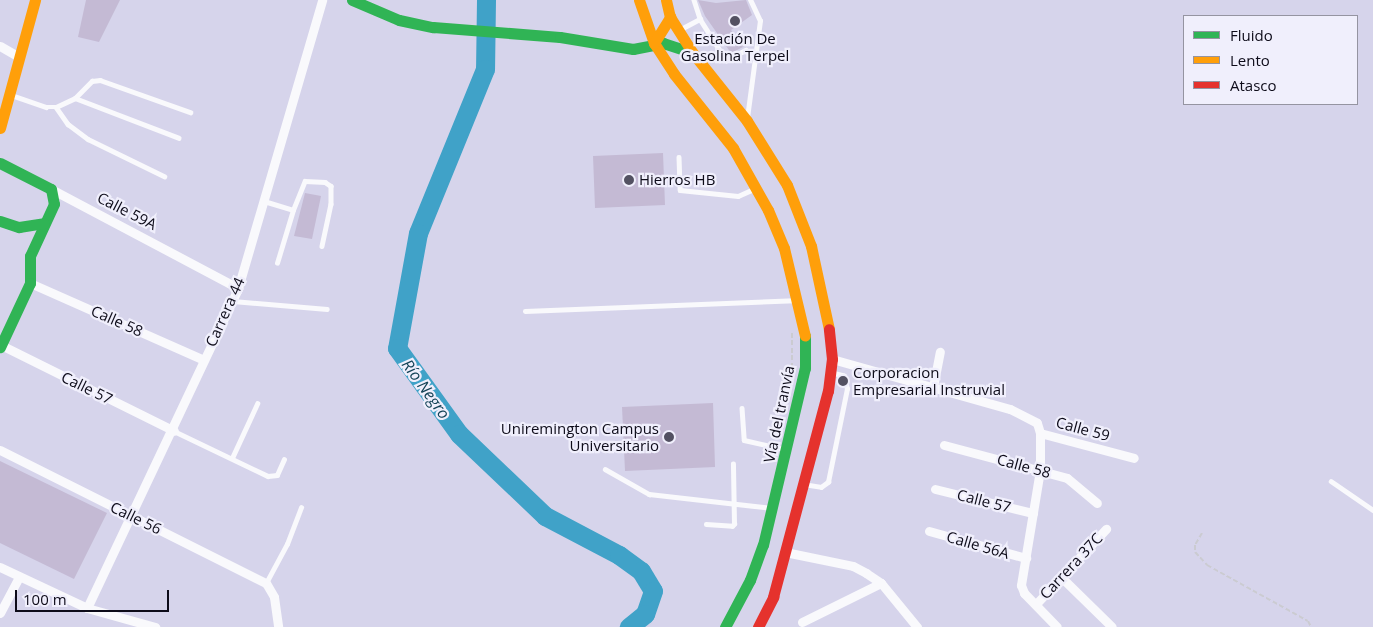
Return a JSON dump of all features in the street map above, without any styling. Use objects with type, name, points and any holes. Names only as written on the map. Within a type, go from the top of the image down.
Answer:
[{"type":"main road","points":[[352,0],[400,20],[446,28],[516,33],[633,49],[654,43],[672,44],[692,52]]},
{"type":"main road","name":"Vía del tranvía","points":[[639,0],[654,43],[674,74],[733,148],[757,188],[784,248],[798,299],[806,342],[805,368],[773,508],[750,580],[725,627]]},
{"type":"main road","points":[[666,0],[670,17],[678,31],[692,52],[747,121],[787,185],[803,224],[821,282],[832,359],[831,373],[773,597],[758,627]]},
{"type":"main road","points":[[0,128],[5,98],[19,57],[33,1]]},
{"type":"main road","points":[[654,43],[670,17]]},
{"type":"main road","name":"Calle 59A","points":[[0,163],[51,189]]},
{"type":"main road","points":[[1,346],[30,283],[30,256],[54,204],[51,189]]},
{"type":"main road","points":[[0,222],[20,227],[44,223]]},
{"type":"street","name":"Carrera 44","points":[[87,608],[130,516],[174,431],[204,360],[233,301],[322,0]]},
{"type":"street","points":[[0,46],[19,57]]},
{"type":"street","name":"Calle 59A","points":[[51,189],[238,288]]},
{"type":"street","points":[[54,204],[68,198]]},
{"type":"street","name":"Calle 58","points":[[30,283],[204,360]]},
{"type":"street","name":"Calle 57","points":[[1,346],[174,431]]},
{"type":"street","points":[[933,387],[940,352]]},
{"type":"street","name":"Calle 59","points":[[832,359],[1018,412],[1037,423],[1040,433],[1134,458]]},
{"type":"street","points":[[1040,433],[1040,470],[1021,585],[1024,593],[1057,627]]},
{"type":"street","name":"Calle 58","points":[[944,445],[1067,478],[1097,503]]},
{"type":"street","name":"Calle 56","points":[[0,450],[268,585]]},
{"type":"street","name":"Calle 57","points":[[935,489],[1034,513]]},
{"type":"street","name":"Carrera 37C","points":[[1036,604],[1106,529]]},
{"type":"street","name":"Calle 56A","points":[[930,531],[1026,558]]},
{"type":"street","points":[[785,552],[853,566],[880,583],[917,627]]},
{"type":"street","points":[[0,567],[87,608],[155,627]]},
{"type":"street","points":[[1061,576],[1112,627]]},
{"type":"street","points":[[0,613],[19,577]]},
{"type":"street","points":[[802,622],[880,583]]},
{"type":"street","points":[[268,585],[278,627]]},
{"type":"lane","points":[[694,0],[700,19],[726,60],[746,50],[754,58]]},
{"type":"lane","points":[[747,121],[760,21],[750,0]]},
{"type":"lane","points":[[678,31],[700,19]]},
{"type":"lane","points":[[5,98],[46,107],[56,107],[75,98],[92,81],[100,80],[190,112]]},
{"type":"lane","points":[[75,98],[179,138]]},
{"type":"lane","points":[[56,107],[68,124],[88,139],[164,176]]},
{"type":"lane","points":[[679,157],[679,188],[684,192],[738,196],[757,188]]},
{"type":"lane","points":[[277,263],[293,210],[305,181],[325,182],[331,186],[332,204],[322,246]]},
{"type":"lane","points":[[264,201],[293,210]]},
{"type":"lane","points":[[525,311],[798,299]]},
{"type":"lane","points":[[233,301],[327,309]]},
{"type":"lane","points":[[803,484],[821,487],[828,482],[847,390],[844,376],[831,373]]},
{"type":"lane","points":[[232,458],[258,404]]},
{"type":"lane","points":[[742,408],[744,440],[787,450]]},
{"type":"lane","points":[[174,431],[273,477],[284,459]]},
{"type":"lane","points":[[706,524],[732,526],[734,505],[733,464]]},
{"type":"lane","points":[[605,469],[649,494],[773,508]]},
{"type":"lane","points":[[1331,481],[1373,510]]},
{"type":"lane","points":[[268,585],[301,508]]},
{"type":"path","points":[[791,324],[792,375]]},
{"type":"path","points":[[1202,533],[1195,545],[1195,552],[1207,565],[1308,622],[1311,627]]},
{"type":"building","points":[[86,0],[120,0],[99,42],[78,37]]},
{"type":"building","points":[[698,0],[716,3],[746,0],[752,15],[731,30],[745,46],[731,53],[705,16]]},
{"type":"building","name":"Hierros HB","points":[[663,153],[665,205],[595,208],[593,156]]},
{"type":"building","points":[[305,193],[321,196],[312,239],[294,236]]},
{"type":"building","name":"Uniremington Campus Universitario","points":[[713,403],[715,467],[625,471],[622,407]]},
{"type":"building","points":[[0,461],[107,513],[74,579],[0,543]]},
{"type":"waterway","name":"Río Negro","points":[[486,0],[485,69],[418,233],[397,348],[459,434],[545,516],[619,555],[641,571],[653,591],[645,614],[629,627]]},
{"type":"traffic: fast","points":[[352,0],[399,20],[433,27],[560,37],[633,49],[663,43],[691,52]]},
{"type":"traffic: fast","points":[[0,163],[51,189],[54,204],[30,256],[30,283],[0,347]]},
{"type":"traffic: fast","points":[[0,221],[19,227],[44,223]]},
{"type":"traffic: fast","points":[[725,627],[750,580],[763,545],[805,368],[805,336]]},
{"type":"traffic: slow","points":[[0,128],[35,0]]},
{"type":"traffic: slow","points":[[639,0],[654,43],[674,74],[733,148],[768,210],[784,248],[805,336]]},
{"type":"traffic: slow","points":[[666,0],[670,17],[692,52],[747,121],[787,185],[811,246],[829,329]]},
{"type":"traffic: slow","points":[[654,43],[670,17]]},
{"type":"traffic: jam","points":[[758,627],[773,597],[828,391],[832,359],[829,329]]},
{"type":"place","name":"Estación De Gasolina Terpel","points":[[735,21]]},
{"type":"place","name":"Hierros HB","points":[[629,180]]},
{"type":"place","name":"Corporacion Empresarial Instruvial","points":[[843,381]]},
{"type":"place","name":"Uniremington Campus Universitario","points":[[669,437]]}]
